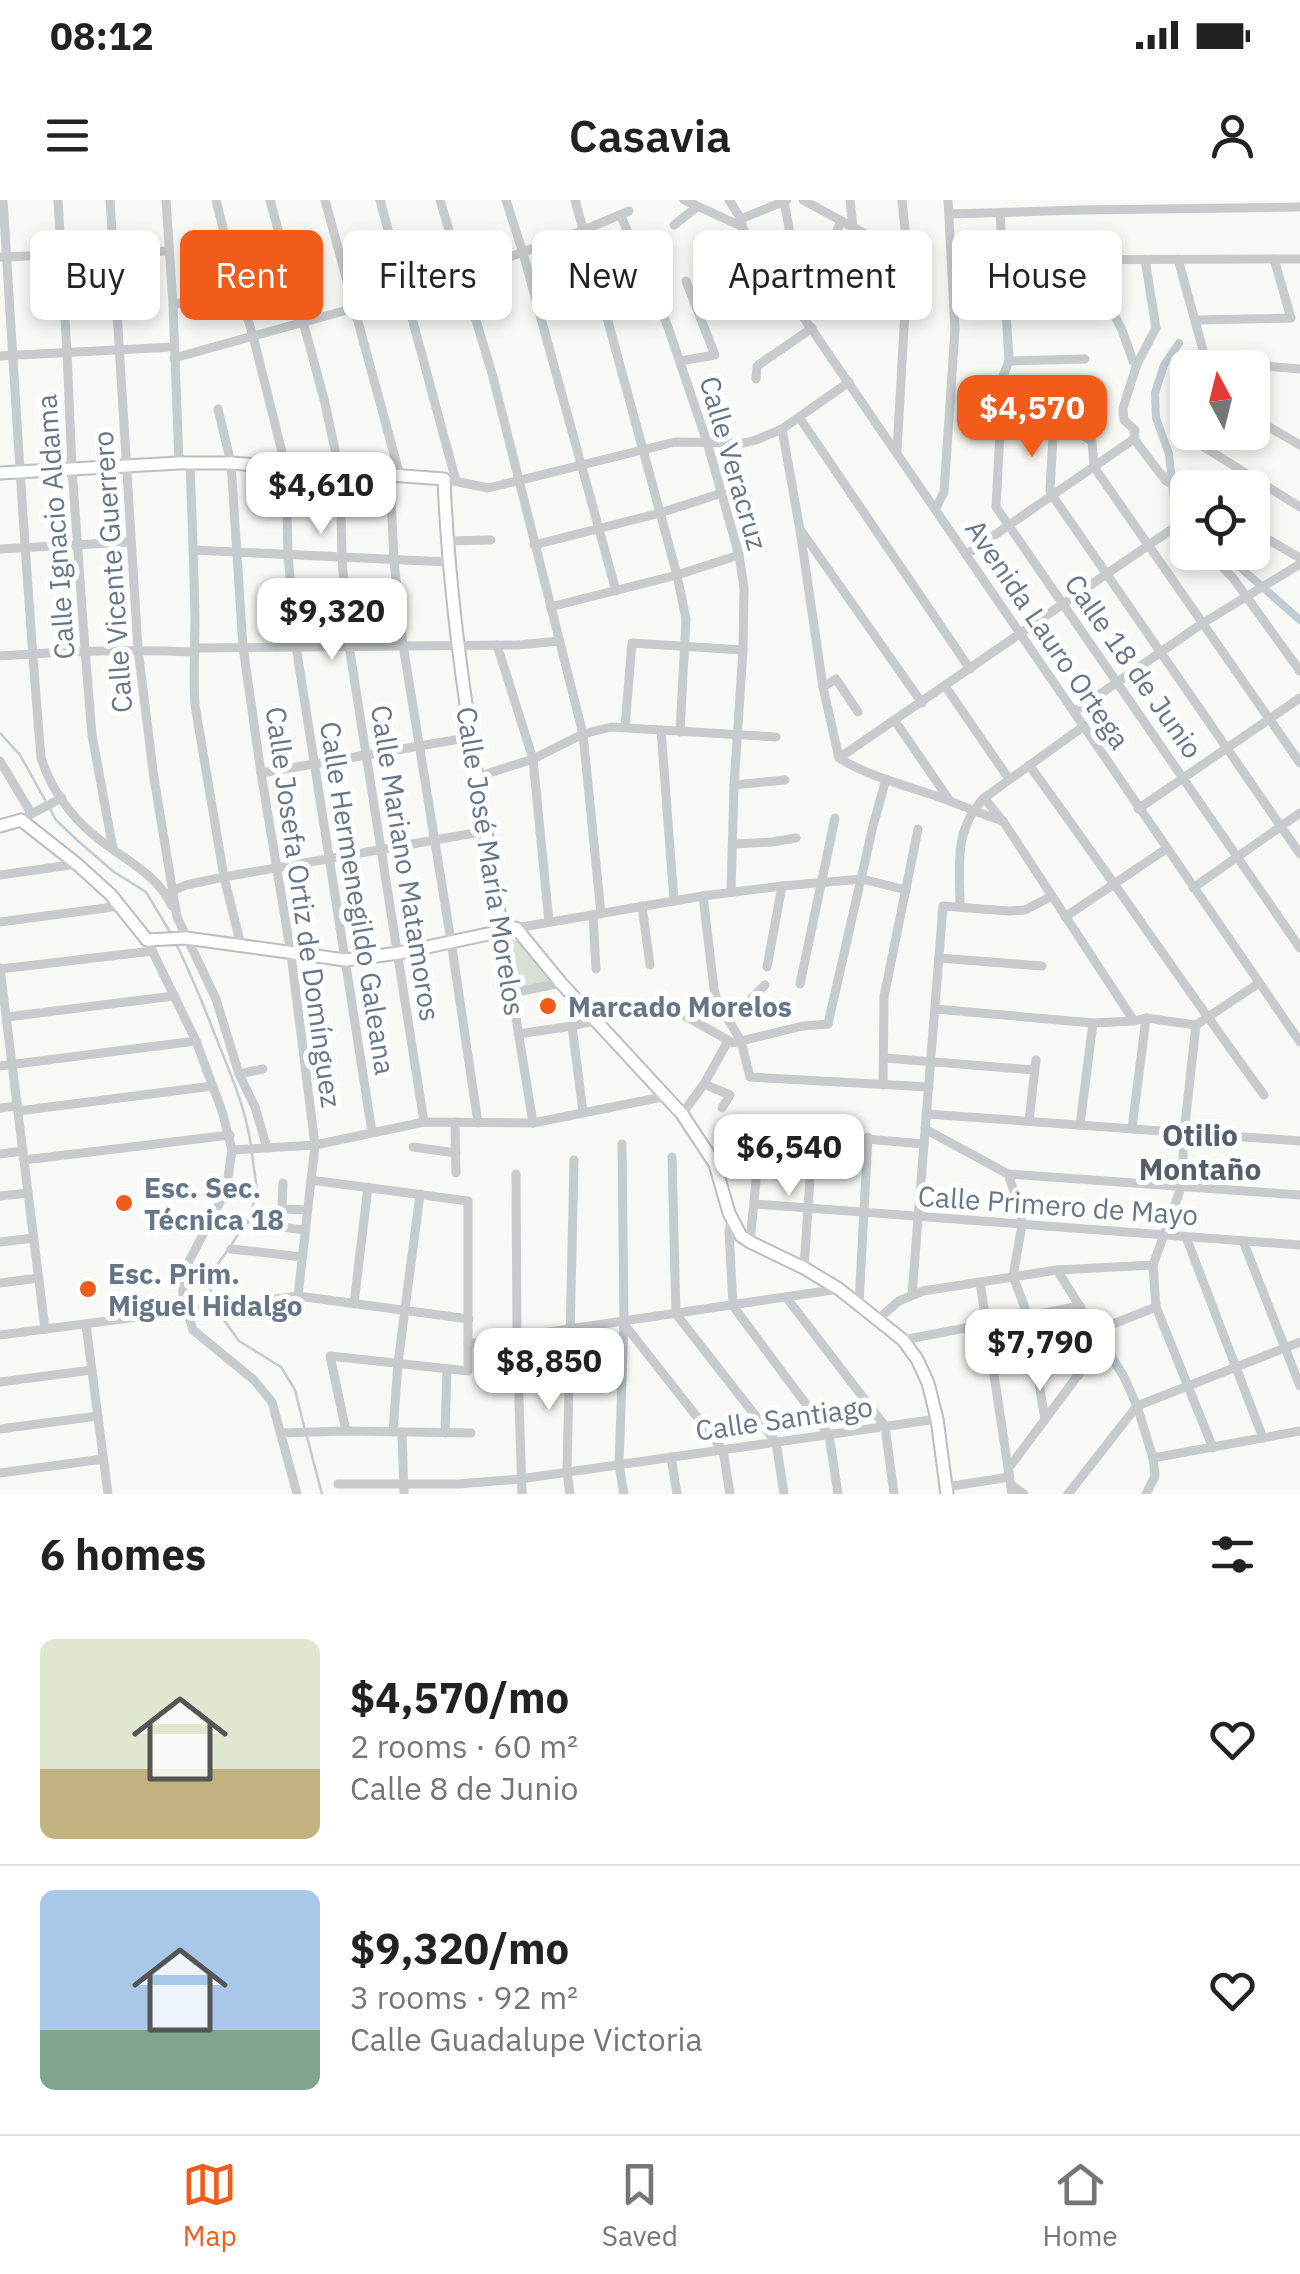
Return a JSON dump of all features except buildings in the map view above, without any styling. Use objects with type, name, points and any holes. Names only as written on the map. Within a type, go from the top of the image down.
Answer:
[{"type":"street","points":[[3,200],[3,257],[14,355],[18,472],[41,757],[59,799],[95,836],[170,893],[186,885],[224,877],[486,831]]},
{"type":"street","name":"Calle Ignacio Aldama","points":[[58,200],[60,230]]},
{"type":"street","name":"Calle Vicente Guerrero","points":[[110,200],[112,230]]},
{"type":"street","points":[[166,200],[174,352],[193,550],[195,705],[224,877],[241,946]]},
{"type":"street","name":"Calle Hermenegildo Galeana","points":[[216,200],[223,230]]},
{"type":"street","name":"Calle Mariano Matamoros","points":[[270,200],[340,472],[349,646],[424,1122]]},
{"type":"street","points":[[325,200],[343,268]]},
{"type":"street","name":"Calle José María Morelos","points":[[380,200],[388,230]]},
{"type":"street","points":[[440,200],[449,230]]},
{"type":"street","points":[[506,200],[616,591]]},
{"type":"street","points":[[575,200],[584,230]]},
{"type":"street","points":[[684,200],[741,222],[785,201],[790,230]]},
{"type":"street","name":"Avenida Lauro Ortega","points":[[729,200],[1138,809],[1300,1042]]},
{"type":"street","points":[[803,200],[858,230]]},
{"type":"street","points":[[850,200],[853,227]]},
{"type":"street","points":[[902,200],[905,230]]},
{"type":"street","points":[[936,508],[944,492],[956,330],[948,200]]},
{"type":"street","points":[[948,214],[1080,205],[1300,207]]},
{"type":"street","points":[[674,225],[697,207]]},
{"type":"street","name":"Calle Veracruz","points":[[584,230],[625,213],[631,230]]},
{"type":"street","points":[[1000,213],[1001,230]]},
{"type":"street","points":[[836,230],[840,220]]},
{"type":"street","points":[[512,256],[532,249]]},
{"type":"street","points":[[160,250],[169,250]]},
{"type":"street","points":[[3,257],[30,256]]},
{"type":"street","points":[[1122,259],[1300,259]]},
{"type":"street","points":[[1145,259],[1156,328],[1137,364],[1122,414],[1135,430],[1134,439],[1170,482]]},
{"type":"street","points":[[1178,259],[1206,361],[1300,368]]},
{"type":"street","points":[[1196,320],[1291,318],[1274,259]]},
{"type":"street","points":[[680,361],[715,355],[686,281]]},
{"type":"street","points":[[173,305],[180,303]]},
{"type":"street","points":[[0,356],[120,349],[174,352],[343,312]]},
{"type":"street","name":"Calle Ignacio Aldama","points":[[66,320],[72,468],[92,735],[113,849]]},
{"type":"street","name":"Calle Vicente Guerrero","points":[[118,320],[138,649],[170,893],[182,937],[216,999],[240,1074],[256,1107],[263,1149]]},
{"type":"street","name":"Calle Hermenegildo Galeana","points":[[249,320],[286,468],[296,646],[372,1132]]},
{"type":"street","points":[[357,320],[395,476],[394,561],[403,645],[478,1123]]},
{"type":"street","name":"Calle José María Morelos","points":[[411,320],[450,480],[446,542],[456,645],[533,1123]]},
{"type":"street","points":[[476,320],[583,734],[597,914],[596,969]]},
{"type":"street","points":[[608,320],[686,619],[680,732]]},
{"type":"street","name":"Calle Veracruz","points":[[665,320],[722,493],[740,555],[744,588],[731,892]]},
{"type":"street","points":[[897,451],[904,320]]},
{"type":"street","points":[[1007,320],[1009,361],[1085,360]]},
{"type":"street","points":[[1117,320],[1137,364]]},
{"type":"street","points":[[756,379],[758,366],[812,328]]},
{"type":"street","name":"Calle 18 de Junio","points":[[1009,361],[1003,376],[996,506],[1300,948]]},
{"type":"street","points":[[0,473],[232,463],[450,480],[488,488],[675,442],[744,443],[782,429],[849,382]]},
{"type":"street","points":[[1004,390],[1092,441],[1094,467],[1300,763]]},
{"type":"street","name":"Calle Josefa Ortiz de Domínguez","points":[[218,409],[232,463],[244,647],[291,954],[315,1145],[298,1296]]},
{"type":"street","points":[[800,417],[970,669]]},
{"type":"street","points":[[1054,419],[1052,495],[1300,854]]},
{"type":"street","points":[[1270,427],[1300,445]]},
{"type":"street","points":[[782,429],[823,687],[839,758]]},
{"type":"street","points":[[967,554],[1134,439]]},
{"type":"street","points":[[1207,450],[1300,507]]},
{"type":"street","points":[[534,545],[722,493]]},
{"type":"street","points":[[800,530],[922,703]]},
{"type":"street","points":[[839,758],[1170,531]]},
{"type":"street","points":[[446,542],[490,540]]},
{"type":"street","points":[[0,549],[130,542]]},
{"type":"street","points":[[1074,712],[1300,561],[1270,543]]},
{"type":"street","points":[[193,550],[448,562]]},
{"type":"street","points":[[550,607],[740,555]]},
{"type":"street","points":[[1226,570],[1300,671]]},
{"type":"street","points":[[0,656],[85,650],[560,641]]},
{"type":"street","points":[[625,727],[632,643],[743,650]]},
{"type":"street","points":[[497,645],[533,759],[548,922]]},
{"type":"street","points":[[823,687],[836,679],[858,712]]},
{"type":"street","points":[[945,686],[1009,779]]},
{"type":"street","points":[[1138,809],[1300,698]]},
{"type":"street","points":[[895,721],[951,801]]},
{"type":"street","points":[[960,907],[961,842],[971,812],[984,798],[1084,726]]},
{"type":"street","points":[[477,777],[533,759],[596,730],[625,727],[776,737]]},
{"type":"street","points":[[661,730],[674,901]]},
{"type":"street","points":[[261,773],[472,738]]},
{"type":"street","points":[[839,758],[971,812],[1003,821]]},
{"type":"street","points":[[0,761],[30,814],[120,906],[150,943],[196,1040],[232,1150],[226,1191],[189,1261],[182,1288],[194,1330],[265,1390],[272,1402],[297,1494]]},
{"type":"street","points":[[1030,766],[1264,1094]]},
{"type":"street","points":[[518,1034],[572,1026],[664,1004],[728,1041],[828,1024],[886,779]]},
{"type":"street","points":[[734,784],[784,780]]},
{"type":"street","points":[[984,798],[1134,1022]]},
{"type":"street","points":[[0,826],[59,799]]},
{"type":"street","points":[[1193,888],[1300,814]]},
{"type":"street","points":[[800,984],[834,818]]},
{"type":"street","points":[[883,1085],[884,997],[918,829]]},
{"type":"street","points":[[734,844],[796,838]]},
{"type":"street","points":[[1065,918],[1166,849]]},
{"type":"street","points":[[0,874],[77,864]]},
{"type":"street","points":[[45,1329],[0,969],[182,937],[346,960],[731,892],[862,879],[906,890]]},
{"type":"street","points":[[767,967],[782,886]]},
{"type":"street","points":[[703,896],[714,990],[741,1041],[750,1077],[929,1087]]},
{"type":"street","points":[[912,1294],[944,906],[1008,912],[1025,910],[1052,896]]},
{"type":"street","points":[[0,922],[120,906]]},
{"type":"street","points":[[642,906],[650,966]]},
{"type":"street","points":[[516,928],[682,1114],[715,1164],[732,1221],[741,1236],[840,1289],[902,1340],[928,1383],[947,1490],[1010,1481]]},
{"type":"street","points":[[939,958],[1042,966]]},
{"type":"street","points":[[512,992],[562,982]]},
{"type":"street","points":[[1213,1448],[1156,1307],[1153,1266],[1182,1185],[1196,1025],[1259,983]]},
{"type":"street","points":[[730,1020],[765,985]]},
{"type":"street","points":[[4,1008],[174,996]]},
{"type":"street","points":[[935,1009],[1070,1020],[1090,1029],[1146,1018],[1196,1025]]},
{"type":"street","points":[[1132,1128],[1146,1018]]},
{"type":"street","points":[[572,1026],[583,1112]]},
{"type":"street","points":[[1080,1125],[1090,1029]]},
{"type":"street","points":[[0,1066],[196,1040]]},
{"type":"street","points":[[682,1114],[728,1041]]},
{"type":"street","points":[[885,1058],[1035,1065],[1029,1122]]},
{"type":"street","points":[[240,1074],[263,1069]]},
{"type":"street","points":[[704,1084],[730,1095],[722,1108]]},
{"type":"street","points":[[0,1108],[213,1086]]},
{"type":"street","points":[[232,1150],[315,1145],[424,1122],[533,1123],[667,1096]]},
{"type":"street","points":[[927,1114],[1300,1142]]},
{"type":"street","points":[[455,1122],[456,1174]]},
{"type":"street","points":[[926,1129],[1008,1174],[1300,1195]]},
{"type":"street","points":[[750,1242],[761,1130],[924,1144]]},
{"type":"street","points":[[804,1268],[813,1133]]},
{"type":"street","points":[[0,1154],[230,1135]]},
{"type":"street","points":[[858,1303],[868,1138]]},
{"type":"street","points":[[622,1144],[624,1323],[619,1465],[624,1494]]},
{"type":"street","points":[[413,1147],[456,1153]]},
{"type":"street","points":[[672,1157],[676,1314],[776,1442],[784,1494]]},
{"type":"street","points":[[570,1494],[567,1472],[574,1160]]},
{"type":"street","points":[[516,1174],[522,1494]]},
{"type":"street","points":[[1008,1174],[1022,1225],[1013,1276],[1028,1316],[1044,1420]]},
{"type":"street","points":[[311,1180],[468,1201],[468,1372],[330,1356],[346,1432]]},
{"type":"street","points":[[284,1183],[282,1209],[307,1210]]},
{"type":"street","points":[[354,1304],[368,1188]]},
{"type":"street","points":[[0,1196],[28,1192]]},
{"type":"street","points":[[404,1489],[398,1432],[398,1363],[420,1194]]},
{"type":"street","name":"Calle Primero de Mayo","points":[[754,1204],[1300,1245]]},
{"type":"street","points":[[732,1221],[729,1230],[733,1306],[829,1434],[838,1494]]},
{"type":"street","points":[[250,1223],[305,1230]]},
{"type":"street","points":[[0,1242],[34,1238]]},
{"type":"street","points":[[1186,1238],[1264,1438]]},
{"type":"street","points":[[1243,1241],[1300,1386]]},
{"type":"street","points":[[231,1249],[302,1258]]},
{"type":"street","points":[[878,1319],[912,1294],[1058,1270],[1153,1266]]},
{"type":"street","points":[[1058,1270],[1074,1307],[1123,1375],[1137,1406],[1155,1476],[1146,1494]]},
{"type":"street","points":[[0,1283],[39,1278]]},
{"type":"street","points":[[980,1282],[1010,1481],[1024,1494]]},
{"type":"street","points":[[468,1344],[840,1289]]},
{"type":"street","points":[[0,1335],[298,1296],[468,1318]]},
{"type":"street","points":[[786,1298],[885,1426],[894,1494]]},
{"type":"street","points":[[902,1340],[1074,1307]]},
{"type":"street","points":[[1074,1307],[1078,1375]]},
{"type":"street","points":[[1094,1331],[1156,1307]]},
{"type":"street","points":[[624,1323],[723,1450],[730,1494]]},
{"type":"street","points":[[86,1325],[108,1494]]},
{"type":"street","points":[[1068,1494],[1137,1406],[1300,1342]]},
{"type":"street","points":[[1010,1481],[1044,1420],[1102,1343]]},
{"type":"street","points":[[446,1433],[447,1369]]},
{"type":"street","points":[[0,1382],[92,1370]]},
{"type":"street","points":[[0,1429],[98,1416]]},
{"type":"street","name":"Calle Santiago","points":[[338,1484],[404,1489],[520,1479],[937,1419]]},
{"type":"street","points":[[1153,1458],[1300,1431]]},
{"type":"street","points":[[281,1434],[471,1433]]},
{"type":"street","points":[[671,1457],[677,1494]]},
{"type":"street","points":[[0,1472],[103,1459]]},
{"type":"shaded area","points":[[509,938],[524,944],[554,981],[516,989]]},
{"type":"waterway","points":[[1171,470],[1156,418],[1155,393],[1164,365],[1179,343]]},
{"type":"waterway","points":[[1243,570],[1300,620]]},
{"type":"waterway","points":[[0,733],[20,755],[45,800]]},
{"type":"waterway","points":[[49,807],[56,820],[78,841],[114,872],[146,892],[170,932]]},
{"type":"waterway","points":[[176,944],[233,1079],[251,1146]]},
{"type":"waterway","points":[[232,1244],[251,1213],[257,1190],[252,1154]]},
{"type":"waterway","points":[[211,1302],[210,1275],[227,1251]]},
{"type":"waterway","points":[[216,1309],[239,1341],[281,1367],[295,1390],[305,1430]]},
{"type":"waterway","points":[[307,1437],[322,1494]]},
{"type":"place","name":"Marcado Morelos","points":[[548,1006]]},
{"type":"place","name":"Esc. Sec. Técnica 18","points":[[124,1203]]},
{"type":"place","name":"Esc. Prim. Miguel Hidalgo","points":[[88,1289]]},
{"type":"district","name":"Otilio Montaño","points":[[1200,1151]]}]
